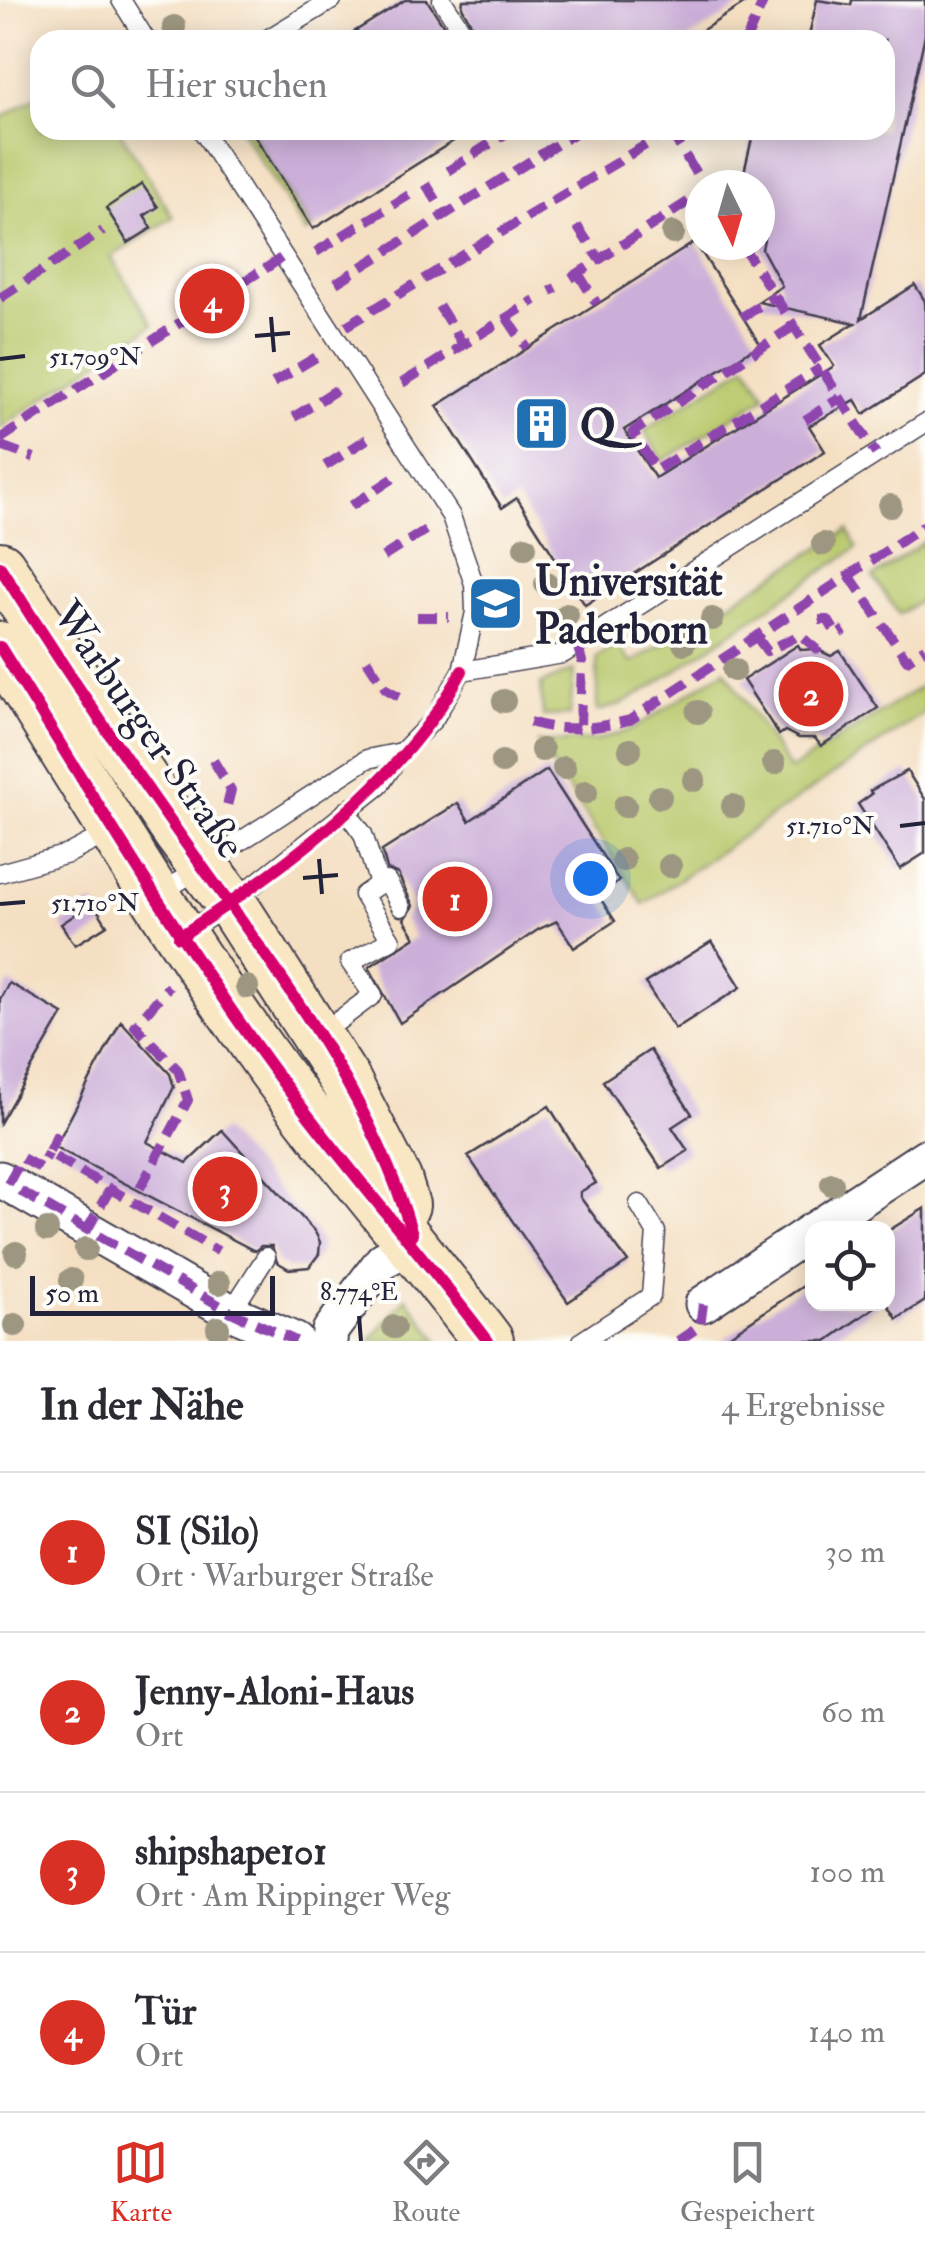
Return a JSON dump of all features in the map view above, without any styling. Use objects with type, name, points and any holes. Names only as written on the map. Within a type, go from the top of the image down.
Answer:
[{"type":"main road","name":"Warburger Straße","points":[[3,578],[217,884],[346,1082],[396,1179],[415,1244]]},
{"type":"main road","name":"Warburger Straße","points":[[0,647],[168,916],[327,1142],[415,1244],[488,1341]]},
{"type":"street","points":[[829,1221],[925,1157]]},
{"type":"street","points":[[3,1187],[231,1312],[296,1341]]},
{"type":"street","points":[[703,1304],[805,1237]]},
{"type":"street","points":[[329,1341],[330,1331],[383,1260],[415,1244]]},
{"type":"lane","points":[[121,0],[140,30]]},
{"type":"lane","points":[[282,30],[332,0]]},
{"type":"lane","points":[[442,0],[462,30]]},
{"type":"lane","points":[[168,916],[346,811],[379,786],[402,752],[434,719],[462,671],[472,641],[474,584],[451,516],[208,140]]},
{"type":"lane","points":[[462,671],[562,654],[925,423]]},
{"type":"lane","points":[[168,916],[217,884],[366,759],[402,752]]},
{"type":"lane","points":[[346,811],[363,834],[379,884]]},
{"type":"lane","points":[[0,873],[88,846],[114,829]]},
{"type":"lane","points":[[317,1037],[374,995],[350,962],[391,940],[363,896],[386,882],[401,907]]},
{"type":"lane","points":[[582,1341],[651,1296],[656,1232],[639,1204]]},
{"type":"lane","points":[[231,1312],[266,1257]]},
{"type":"green space","points":[[30,101],[30,140],[125,140],[173,217],[111,257],[153,325],[0,428],[0,119]]},
{"type":"green space","points":[[247,140],[256,140],[312,229],[306,233]]},
{"type":"green space","points":[[747,365],[766,396],[663,461],[644,430]]},
{"type":"green space","points":[[848,530],[857,548],[651,687],[620,705],[597,711],[597,657],[617,645],[631,663]]},
{"type":"green space","points":[[925,541],[925,597],[899,614],[873,577]]},
{"type":"green space","points":[[574,670],[570,715],[543,716],[541,684]]},
{"type":"green space","points":[[725,670],[790,770],[925,684],[925,712],[643,904],[538,743],[598,740],[633,729]]},
{"type":"green space","points":[[406,1298],[439,1341],[370,1341]]},
{"type":"building","points":[[405,0],[427,0],[446,30],[357,30]]},
{"type":"building","points":[[463,0],[750,0],[703,30],[475,30],[462,7]]},
{"type":"building","name":"Q","points":[[817,0],[851,5],[852,0],[925,0],[925,35],[861,319],[915,285],[925,301],[925,375],[864,414],[855,400],[809,426],[825,451],[585,605],[517,498],[502,508],[437,406],[685,248],[685,260],[706,260],[760,344],[624,430],[655,478],[834,366],[820,345],[855,323],[758,302],[782,286],[768,260],[775,260],[775,170],[745,170],[752,140],[895,140],[895,30],[810,30]]},
{"type":"building","points":[[257,140],[455,140],[313,229]]},
{"type":"building","points":[[142,184],[158,207],[144,216],[152,228],[128,243],[106,208]]},
{"type":"building","points":[[798,645],[801,650],[816,649],[831,656],[840,651],[878,708],[821,746],[815,738],[799,738],[785,731],[779,735],[743,680]]},
{"type":"building","points":[[547,770],[619,881],[598,895],[615,921],[574,948],[557,921],[539,929],[400,1023],[369,967],[415,937],[404,919],[413,906],[398,874],[387,869],[382,851],[458,803],[469,821]]},
{"type":"building","points":[[907,771],[925,799],[925,853],[900,869],[858,804],[872,794],[870,791]]},
{"type":"building","points":[[93,903],[107,925],[75,945],[61,924]]},
{"type":"building","points":[[712,941],[741,987],[675,1029],[645,983]]},
{"type":"building","points":[[9,983],[63,1014],[0,1123],[0,999]]},
{"type":"building","points":[[121,1021],[170,1074],[174,1087],[147,1142],[187,1163],[222,1130],[315,1232],[320,1242],[319,1254],[309,1267],[289,1269],[277,1262],[272,1246],[261,1246],[255,1251],[55,1147]]},
{"type":"building","points":[[650,1050],[692,1114],[672,1127],[688,1151],[661,1168],[603,1081]]},
{"type":"building","points":[[549,1106],[596,1183],[580,1192],[580,1197],[628,1262],[568,1302],[468,1156]]},
{"type":"building","points":[[925,1208],[925,1301],[897,1319],[892,1311],[895,1311],[895,1227]]},
{"type":"building","points":[[805,1285],[805,1311],[869,1311],[827,1341],[721,1341]]},
{"type":"marked path","points":[[750,30],[764,0]]},
{"type":"marked path","points":[[448,171],[496,140]]},
{"type":"marked path","points":[[336,283],[564,140]]},
{"type":"marked path","points":[[346,326],[654,140]]},
{"type":"marked path","points":[[676,140],[694,170]]},
{"type":"marked path","points":[[426,184],[445,214]]},
{"type":"marked path","points":[[316,252],[409,195]]},
{"type":"marked path","points":[[571,278],[685,204]]},
{"type":"marked path","points":[[577,226],[599,259]]},
{"type":"marked path","points":[[0,298],[103,231]]},
{"type":"marked path","points":[[265,269],[281,258]]},
{"type":"marked path","points":[[752,260],[876,454]]},
{"type":"marked path","points":[[0,439],[209,304],[213,310],[220,304],[217,299],[262,270]]},
{"type":"marked path","points":[[578,273],[597,304]]},
{"type":"marked path","points":[[550,291],[556,288]]},
{"type":"marked path","points":[[742,317],[775,296]]},
{"type":"marked path","points":[[402,383],[535,300]]},
{"type":"marked path","points":[[439,306],[464,346]]},
{"type":"marked path","points":[[507,318],[527,348]]},
{"type":"marked path","points":[[794,326],[633,432],[656,470],[821,368]]},
{"type":"marked path","points":[[273,383],[323,353]]},
{"type":"marked path","points":[[294,417],[344,385]]},
{"type":"marked path","points":[[805,420],[840,398]]},
{"type":"marked path","points":[[325,466],[375,434]]},
{"type":"marked path","points":[[1,446],[34,458]]},
{"type":"marked path","points":[[351,506],[400,474]]},
{"type":"marked path","points":[[530,722],[580,728],[630,720],[925,525]]},
{"type":"marked path","points":[[383,557],[430,527]]},
{"type":"marked path","points":[[849,575],[907,660],[925,648]]},
{"type":"marked path","points":[[417,617],[449,617]]},
{"type":"marked path","points":[[819,620],[828,620],[837,635],[845,630]]},
{"type":"marked path","points":[[756,636],[767,651],[800,635],[817,649],[822,641]]},
{"type":"marked path","points":[[577,645],[582,661],[580,727]]},
{"type":"marked path","points":[[367,660],[386,689],[402,698]]},
{"type":"marked path","points":[[213,760],[231,790],[226,810]]},
{"type":"marked path","points":[[140,1188],[188,1100],[178,1070],[135,1026],[169,986]]},
{"type":"marked path","points":[[58,1133],[48,1153],[218,1251]]},
{"type":"marked path","points":[[8,1184],[22,1158],[40,1168],[48,1153]]},
{"type":"marked path","points":[[86,1232],[110,1189]]},
{"type":"marked path","points":[[20,1191],[231,1312],[296,1341]]},
{"type":"marked path","points":[[678,1341],[700,1326],[703,1304]]},
{"type":"cycle path","points":[[0,567],[109,733],[312,1024],[370,1126],[412,1234]]},
{"type":"cycle path","points":[[0,647],[197,960],[267,1061],[488,1341]]},
{"type":"cycle path","points":[[179,937],[259,882],[338,820],[408,750],[462,671]]},
{"type":"place","name":"Tür","points":[[212,301]]},
{"type":"place","name":"Q","points":[[541,424]]},
{"type":"place","name":"Universität Paderborn","points":[[496,604]]},
{"type":"place","name":"Jenny-Aloni-Haus","points":[[811,694]]},
{"type":"place","name":"SI (Silo)","points":[[455,899]]},
{"type":"place","name":"shipshape101","points":[[225,1189]]}]
